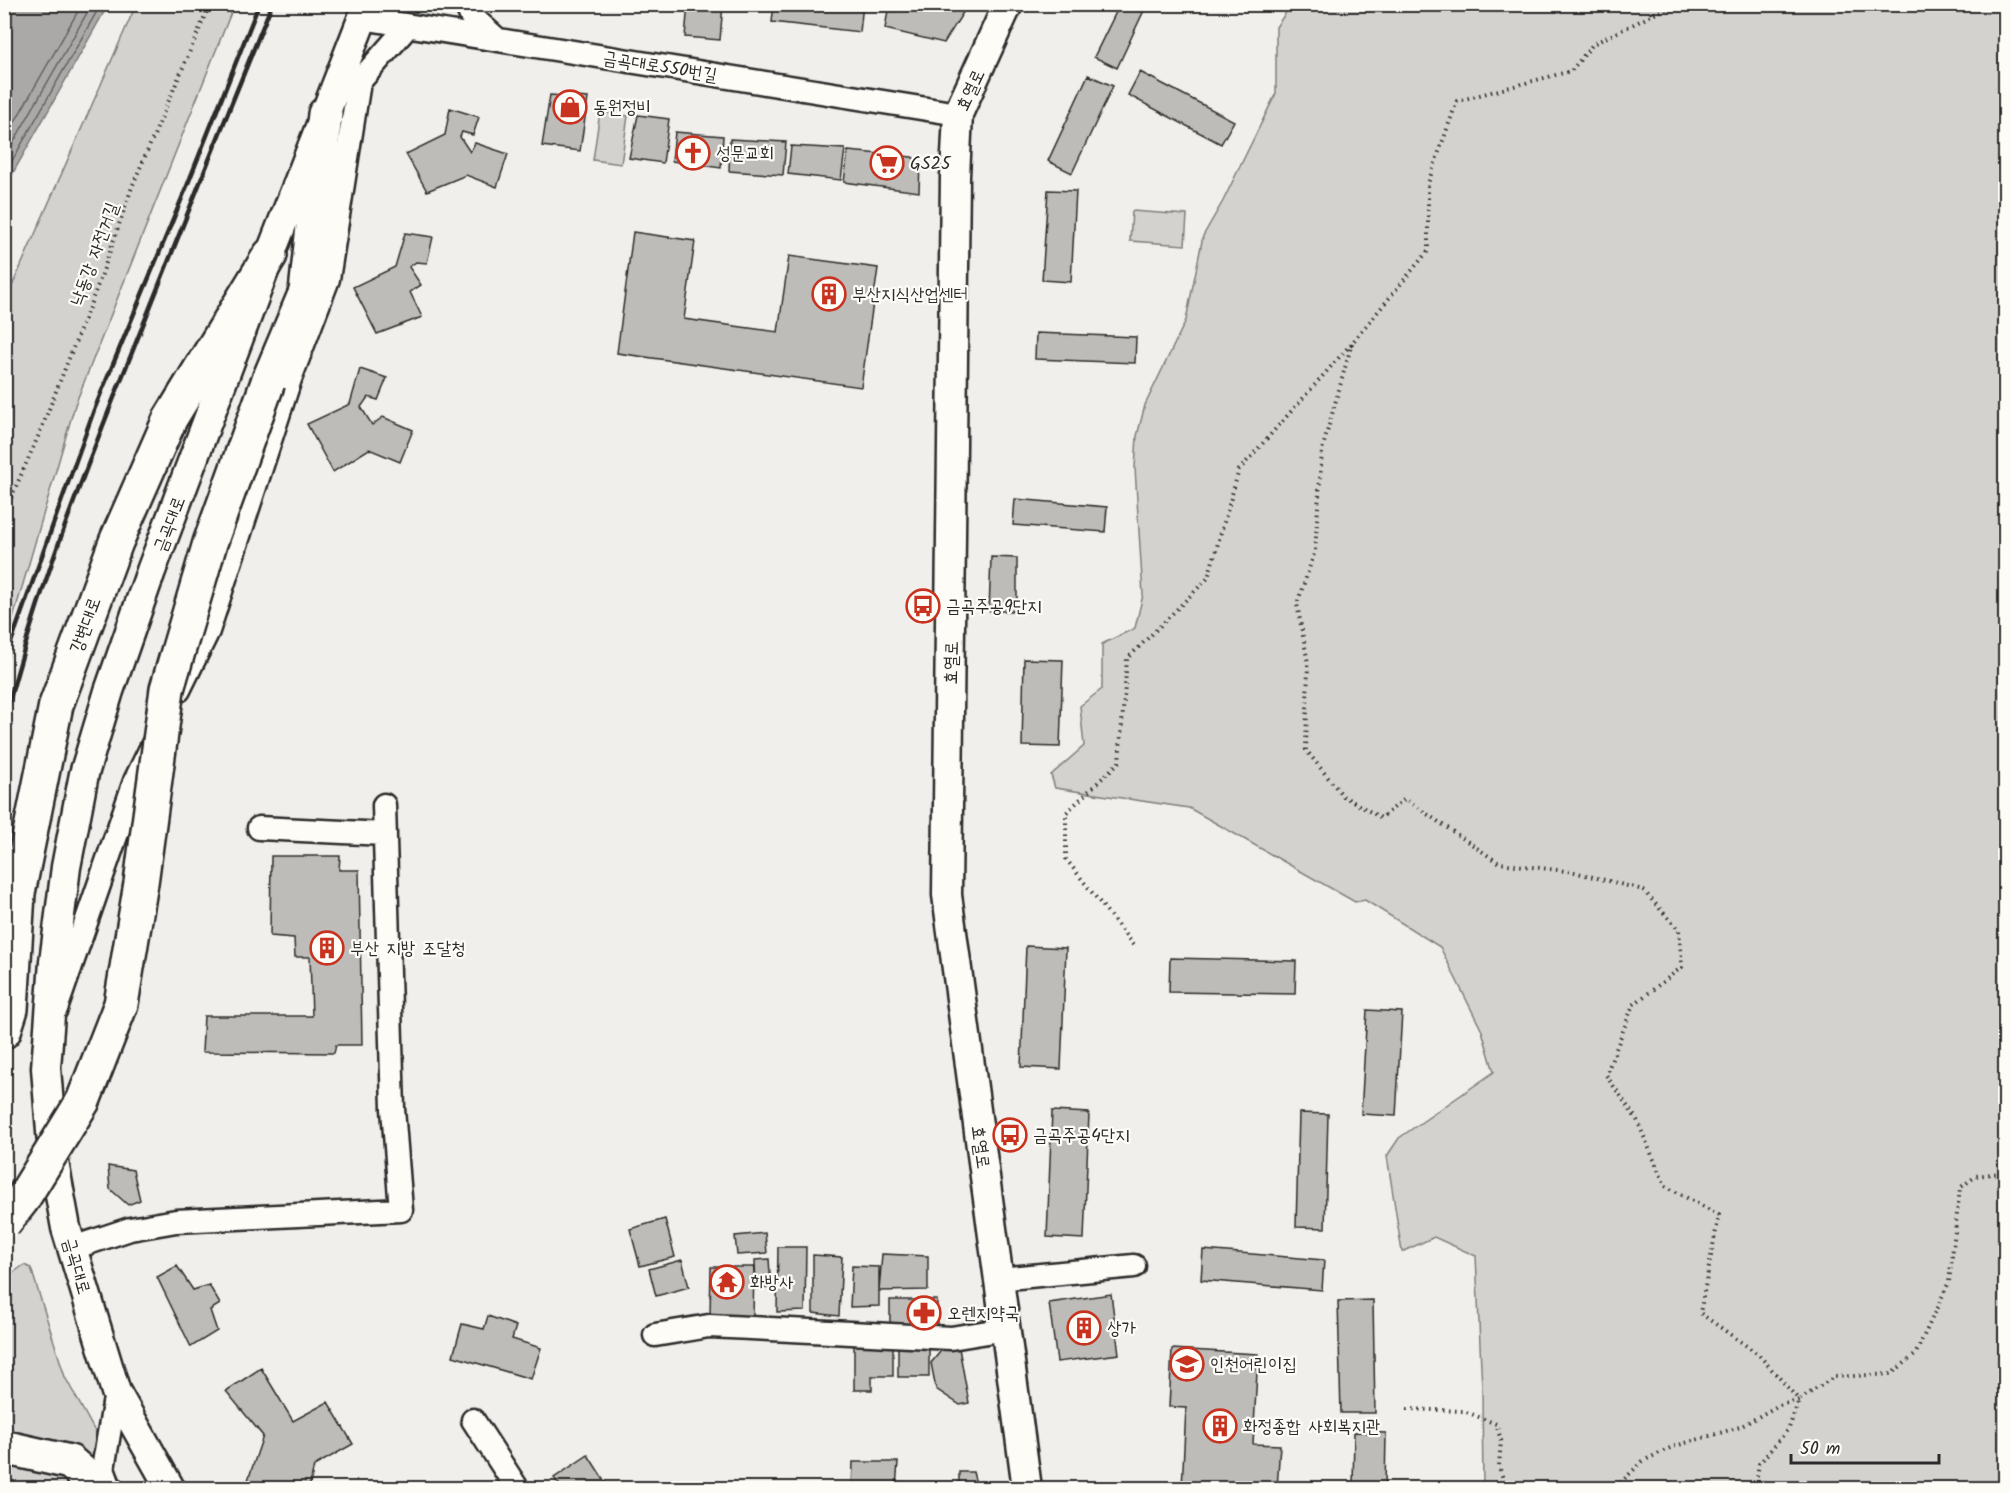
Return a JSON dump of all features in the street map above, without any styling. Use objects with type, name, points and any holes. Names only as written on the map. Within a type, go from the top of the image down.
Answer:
[{"type":"highway","points":[[4,1223],[22,1200],[83,1101],[121,1004],[141,883],[167,689],[210,543],[268,382],[306,292],[325,114]]},
{"type":"highway","name":"강변대로","points":[[4,1031],[11,1009],[18,893],[56,705],[116,542],[170,419],[270,255]]},
{"type":"highway","points":[[4,1449],[70,1462],[100,1488]]},
{"type":"main road","name":"효열로","points":[[1008,4],[958,114],[955,176],[947,895],[1027,1488]]},
{"type":"main road","name":"금곡대로","points":[[170,1488],[116,1392],[66,1228],[53,1157],[46,1068],[54,962],[66,867],[84,774],[109,691],[151,572],[270,255],[362,20]]},
{"type":"street","points":[[466,4],[471,16],[498,40]]},
{"type":"street","name":"금곡대로550번길","points":[[362,20],[958,114]]},
{"type":"street","name":"금곡대로","points":[[49,1027],[68,979],[135,781],[208,631],[290,379],[328,279],[359,82],[362,20]]},
{"type":"street","points":[[359,82],[408,26]]},
{"type":"street","points":[[73,1248],[130,1229],[176,1221],[401,1210],[393,1109],[384,805]]},
{"type":"street","points":[[260,828],[385,834]]},
{"type":"street","points":[[999,1279],[1134,1266]]},
{"type":"street","points":[[655,1335],[709,1326],[951,1338],[1006,1329]]},
{"type":"street","points":[[110,1488],[103,1469],[116,1392]]},
{"type":"street","points":[[473,1420],[517,1488]]},
{"type":"path","name":"낙동강 자전거길","points":[[4,514],[40,432],[101,277],[132,188],[210,4]]},
{"type":"path","points":[[1133,945],[1066,859],[1066,813],[1119,762],[1127,659],[1208,578],[1239,470],[1352,343],[1428,251],[1428,183],[1457,101],[1571,71],[1593,44],[1675,4]]},
{"type":"path","points":[[1352,343],[1322,450],[1315,551],[1297,604],[1308,663],[1306,750],[1343,796],[1381,818],[1405,799],[1499,863],[1574,872],[1643,890],[1679,930],[1682,968],[1633,1005],[1606,1075],[1637,1120],[1665,1186],[1719,1215],[1700,1313],[1758,1353],[1799,1400]]},
{"type":"path","points":[[1605,1488],[1618,1485],[1643,1461],[1672,1447],[1740,1427],[1779,1405],[1799,1400],[1834,1377],[1891,1374],[1915,1355],[1949,1282],[1960,1188],[1976,1176],[2000,1173],[2006,1169]]},
{"type":"path","points":[[1755,1488],[1759,1464],[1789,1428],[1799,1400]]},
{"type":"path","points":[[1407,1409],[1464,1412],[1496,1424],[1501,1440],[1499,1466],[1506,1488]]},
{"type":"shaded area","points":[[136,5],[234,5],[75,405],[5,646],[5,302]]},
{"type":"shaded area","points":[[1291,5],[2005,5],[2005,1488],[1483,1488],[1482,1389],[1476,1256],[1434,1237],[1402,1252],[1387,1156],[1399,1138],[1494,1072],[1482,1031],[1440,947],[1365,900],[1355,902],[1189,808],[1055,788],[1051,775],[1084,746],[1080,706],[1102,689],[1102,644],[1135,628],[1143,595],[1135,468],[1137,436],[1145,405],[1186,320],[1203,236],[1223,201],[1276,93],[1276,27]]},
{"type":"shaded area","points":[[600,112],[628,116],[621,164],[593,160]]},
{"type":"shaded area","points":[[1132,211],[1187,215],[1185,245],[1130,241]]},
{"type":"shaded area","points":[[24,1265],[31,1268],[65,1377],[126,1488],[5,1488],[4,1279]]},
{"type":"water","points":[[4,5],[108,5],[5,187]]},
{"type":"building","points":[[688,4],[723,4],[720,40],[685,37]]},
{"type":"building","points":[[774,4],[863,4],[860,32],[772,22]]},
{"type":"building","points":[[889,4],[942,4],[964,11],[944,43],[885,29]]},
{"type":"building","points":[[1120,4],[1147,4],[1117,68],[1094,57]]},
{"type":"building","points":[[1140,72],[1234,121],[1221,144],[1128,95]]},
{"type":"building","points":[[1088,75],[1113,86],[1072,173],[1048,161]]},
{"type":"building","points":[[550,95],[588,98],[580,151],[542,146]]},
{"type":"building","points":[[450,108],[479,117],[473,135],[462,132],[460,137],[470,152],[475,143],[508,154],[497,187],[466,175],[427,191],[406,154],[445,135]]},
{"type":"building","points":[[638,115],[669,119],[663,163],[629,158]]},
{"type":"building","points":[[675,132],[723,136],[721,168],[672,161]]},
{"type":"building","points":[[730,139],[786,142],[783,175],[729,171]]},
{"type":"building","points":[[791,146],[845,149],[841,180],[788,174]]},
{"type":"building","points":[[848,151],[912,157],[920,162],[919,192],[844,182]]},
{"type":"building","points":[[1048,190],[1076,191],[1071,282],[1042,280]]},
{"type":"building","name":"부산지식산업센터","points":[[633,232],[695,241],[684,319],[778,332],[789,256],[878,268],[861,387],[617,353]]},
{"type":"building","points":[[405,233],[433,237],[427,263],[416,262],[409,267],[421,285],[410,292],[422,317],[377,334],[353,287],[395,267]]},
{"type":"building","points":[[1036,333],[1136,337],[1135,363],[1035,359]]},
{"type":"building","points":[[360,369],[387,378],[378,400],[368,397],[361,407],[372,425],[383,417],[413,430],[400,462],[369,449],[333,472],[307,424],[350,404]]},
{"type":"building","points":[[1015,499],[1107,507],[1105,532],[1013,525]]},
{"type":"building","points":[[991,557],[1017,558],[1017,611],[989,611]]},
{"type":"building","points":[[1024,659],[1063,660],[1060,747],[1022,746]]},
{"type":"building","name":"부산 지방 조달청","points":[[271,856],[340,856],[339,870],[359,870],[362,1045],[336,1045],[334,1053],[202,1052],[204,1016],[312,1016],[310,957],[295,957],[294,938],[270,936]]},
{"type":"building","points":[[1026,946],[1066,948],[1061,1069],[1021,1067]]},
{"type":"building","points":[[1170,958],[1296,961],[1295,994],[1169,992]]},
{"type":"building","points":[[1367,1010],[1402,1012],[1396,1116],[1361,1114]]},
{"type":"building","points":[[1052,1111],[1089,1113],[1084,1239],[1047,1237]]},
{"type":"building","points":[[1299,1113],[1328,1114],[1325,1228],[1296,1227]]},
{"type":"building","points":[[108,1166],[133,1170],[140,1200],[128,1205],[110,1189]]},
{"type":"building","points":[[665,1219],[675,1257],[640,1266],[630,1229]]},
{"type":"building","points":[[765,1233],[767,1253],[737,1255],[735,1236]]},
{"type":"building","points":[[778,1247],[806,1247],[805,1311],[777,1312]]},
{"type":"building","points":[[1203,1250],[1324,1260],[1322,1290],[1201,1280]]},
{"type":"building","points":[[882,1254],[928,1256],[928,1290],[879,1291]]},
{"type":"building","points":[[813,1255],[842,1257],[839,1316],[813,1313]]},
{"type":"building","points":[[769,1259],[771,1288],[756,1289],[755,1260]]},
{"type":"building","points":[[682,1260],[689,1287],[656,1296],[649,1269]]},
{"type":"building","points":[[177,1266],[193,1290],[209,1285],[220,1304],[210,1310],[217,1331],[191,1347],[157,1277]]},
{"type":"building","points":[[852,1266],[879,1267],[879,1306],[850,1307]]},
{"type":"building","points":[[711,1267],[754,1267],[753,1317],[710,1316]]},
{"type":"building","name":"상가","points":[[1111,1294],[1119,1354],[1057,1362],[1049,1303]]},
{"type":"building","points":[[890,1300],[937,1300],[937,1326],[890,1325]]},
{"type":"building","points":[[1373,1300],[1375,1413],[1341,1413],[1338,1301]]},
{"type":"building","points":[[488,1316],[516,1326],[512,1339],[541,1348],[531,1379],[453,1356],[462,1324],[484,1329]]},
{"type":"building","points":[[854,1344],[893,1345],[893,1376],[872,1376],[872,1390],[854,1390]]},
{"type":"building","points":[[898,1347],[929,1347],[929,1377],[898,1377]]},
{"type":"building","points":[[944,1347],[959,1348],[969,1403],[960,1405],[936,1389],[931,1363]]},
{"type":"building","name":"화정종합 사회복지관","points":[[1172,1349],[1258,1354],[1253,1444],[1280,1445],[1277,1488],[1182,1488],[1186,1408],[1169,1407]]},
{"type":"building","points":[[261,1368],[293,1421],[328,1402],[353,1444],[314,1466],[309,1488],[251,1488],[246,1486],[263,1436],[226,1391]]},
{"type":"building","points":[[1354,1432],[1386,1433],[1385,1488],[1353,1488]]},
{"type":"building","points":[[588,1455],[609,1488],[562,1488],[554,1478]]},
{"type":"building","points":[[853,1462],[898,1462],[896,1488],[852,1488]]},
{"type":"building","points":[[959,1472],[973,1472],[977,1488],[959,1488]]},
{"type":"railway","points":[[4,662],[94,410],[187,186],[259,4]]},
{"type":"railway","points":[[4,722],[46,580],[79,488],[272,4]]},
{"type":"place","name":"동원정비","points":[[570,107]]},
{"type":"place","name":"성문교회","points":[[693,153]]},
{"type":"place","name":"GS25","points":[[887,163]]},
{"type":"place","name":"부산지식산업센터","points":[[829,294]]},
{"type":"place","name":"금곡주공9단지","points":[[923,606]]},
{"type":"place","name":"부산 지방 조달청","points":[[327,948]]},
{"type":"place","name":"금곡주공4단지","points":[[1010,1135]]},
{"type":"place","name":"화방사","points":[[727,1282]]},
{"type":"place","name":"오렌지약국","points":[[924,1313]]},
{"type":"place","name":"상가","points":[[1084,1328]]},
{"type":"place","name":"인천어린이집","points":[[1187,1364]]},
{"type":"place","name":"화정종합 사회복지관","points":[[1220,1426]]}]
